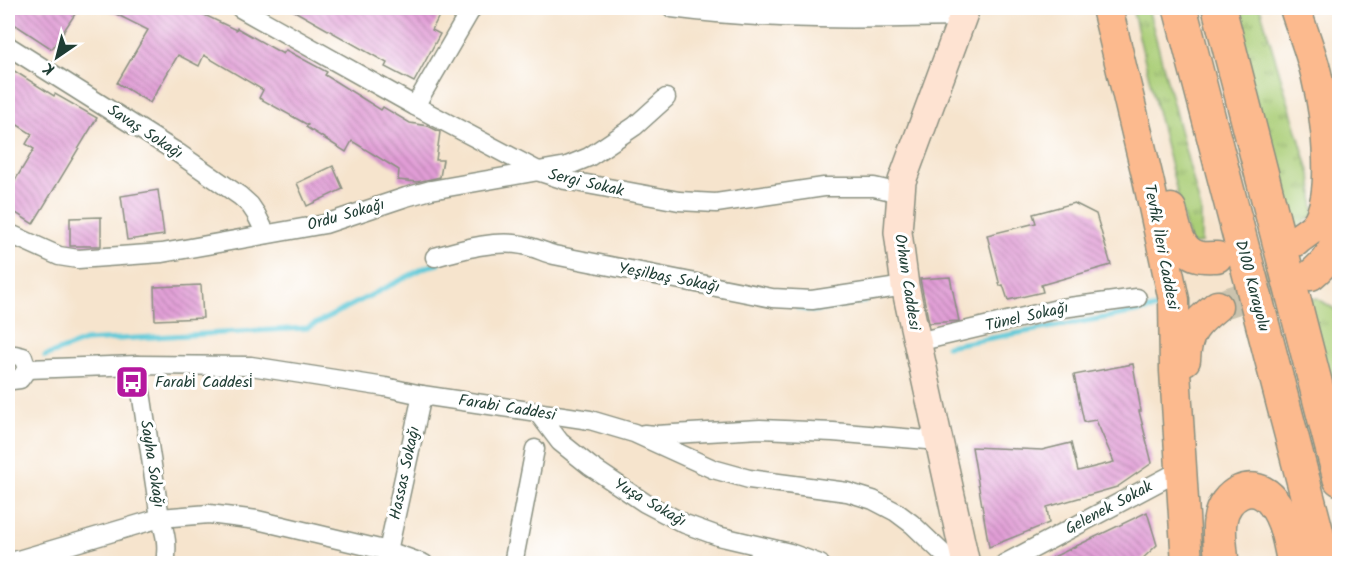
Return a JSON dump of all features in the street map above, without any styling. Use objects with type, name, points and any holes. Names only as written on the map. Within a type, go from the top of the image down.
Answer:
[{"type":"highway","name":"D100 Karayolu","points":[[1180,8],[1325,564]]},
{"type":"highway","points":[[1220,8],[1340,479]]},
{"type":"highway","points":[[1222,564],[1220,522],[1223,507],[1235,494],[1247,488],[1259,490],[1272,500],[1281,515],[1294,564]]},
{"type":"main road","name":"Tevfik İleri Caddesi","points":[[1107,8],[1174,300],[1175,371],[1188,561]]},
{"type":"main road","points":[[1122,8],[1176,230],[1185,248],[1198,256],[1217,257]]},
{"type":"main road","points":[[1295,8],[1317,77],[1340,213]]},
{"type":"main road","points":[[1301,8],[1340,99]]},
{"type":"main road","points":[[1296,241],[1315,226],[1323,210],[1327,185],[1328,142]]},
{"type":"main road","points":[[1311,275],[1332,254],[1340,231]]},
{"type":"main road","points":[[1188,561],[1186,343],[1196,323],[1217,306]]},
{"type":"street","name":"Sergi Sokak","points":[[240,8],[415,106],[540,172],[564,180],[679,201],[716,203],[824,187],[874,187],[900,193]]},
{"type":"street","points":[[415,106],[472,8]]},
{"type":"street","points":[[672,8],[745,16],[831,19],[965,12]]},
{"type":"street","name":"Orhun Caddesi","points":[[965,12],[910,157],[900,193],[898,232],[904,286],[966,564]]},
{"type":"street","name":"Savaş Sokağı","points":[[8,46],[159,141],[240,196],[250,205],[266,234]]},
{"type":"street","name":"Ordu Sokağı","points":[[8,233],[59,256],[78,259],[162,253],[325,224],[431,190],[540,172],[589,158],[635,126],[666,98]]},
{"type":"street","name":"Yeşilbaş Sokağı","points":[[435,257],[477,246],[522,245],[554,255],[772,298],[812,300],[904,286]]},
{"type":"street","name":"Tünel Sokağı","points":[[917,342],[1062,308],[1137,298]]},
{"type":"street","points":[[8,357],[15,355],[22,357],[27,369],[20,379],[8,378]]},
{"type":"street","name":"Farabi Caddesi","points":[[27,369],[137,365],[251,366],[590,420],[634,433],[713,469],[749,479],[847,492],[873,500],[896,512],[912,524],[954,564]]},
{"type":"street","name":"Sayha Sokağı","points":[[137,365],[160,518],[167,548],[165,564]]},
{"type":"street","name":"Hassas Sokağı","points":[[388,551],[422,395]]},
{"type":"street","name":"Yuşa Sokağı","points":[[538,413],[560,442],[590,466],[645,503],[684,524],[718,536],[820,564]]},
{"type":"street","points":[[634,433],[656,435],[760,429],[833,432],[939,441]]},
{"type":"street","points":[[513,564],[535,450]]},
{"type":"street","name":"Gelenek Sokak","points":[[1005,564],[1181,470]]},
{"type":"street","points":[[8,563],[160,518],[209,514],[257,520],[388,551],[424,564]]},
{"type":"street","points":[[752,564],[771,549]]},
{"type":"green space","points":[[1132,8],[1148,8],[1201,210],[1201,243],[1190,245]]},
{"type":"green space","points":[[1230,8],[1260,8],[1312,181],[1314,215],[1291,231]]},
{"type":"green space","points":[[1317,298],[1339,312],[1339,443],[1303,301]]},
{"type":"building","points":[[12,8],[79,8],[52,49],[8,20],[8,14]]},
{"type":"building","points":[[104,8],[190,8],[236,30],[237,28],[283,54],[286,50],[327,72],[325,75],[381,110],[383,107],[410,123],[428,126],[440,132],[436,160],[443,160],[440,177],[417,182],[398,180],[399,170],[352,141],[346,152],[306,127],[308,125],[259,98],[263,90],[204,55],[199,66],[178,55],[150,103],[117,83],[148,30]]},
{"type":"building","points":[[289,8],[443,8],[432,30],[440,34],[414,82],[385,67],[387,63]]},
{"type":"building","points":[[8,67],[54,96],[55,94],[97,118],[33,224],[8,208],[8,192],[34,149],[26,144],[32,134],[8,119]]},
{"type":"building","points":[[333,166],[343,189],[307,206],[297,183]]},
{"type":"building","points":[[158,190],[164,235],[127,240],[121,196]]},
{"type":"building","points":[[1074,203],[1096,214],[1111,265],[1041,285],[1043,292],[1008,300],[1003,285],[1000,286],[987,235],[1036,223],[1033,214]]},
{"type":"building","points":[[101,217],[101,246],[70,246],[70,218]]},
{"type":"building","points":[[950,277],[959,321],[929,323],[920,279]]},
{"type":"building","points":[[201,285],[203,318],[155,320],[154,287]]},
{"type":"building","points":[[1133,364],[1141,411],[1139,411],[1152,463],[1117,487],[1047,507],[1049,523],[989,547],[972,447],[1042,450],[1071,443],[1078,471],[1114,462],[1096,420],[1084,422],[1074,375]]},
{"type":"building","points":[[1147,512],[1157,545],[1137,564],[1039,564]]},
{"type":"waterway","points":[[45,356],[85,341],[307,328],[426,267],[439,264]]},
{"type":"waterway","points":[[798,308],[813,311],[865,301]]},
{"type":"waterway","points":[[947,346],[1158,308]]},
{"type":"tunnel","points":[[1217,306],[1311,275]]},
{"type":"place","name":"Farabi̇ Caddesi̇","points":[[132,382]]}]
